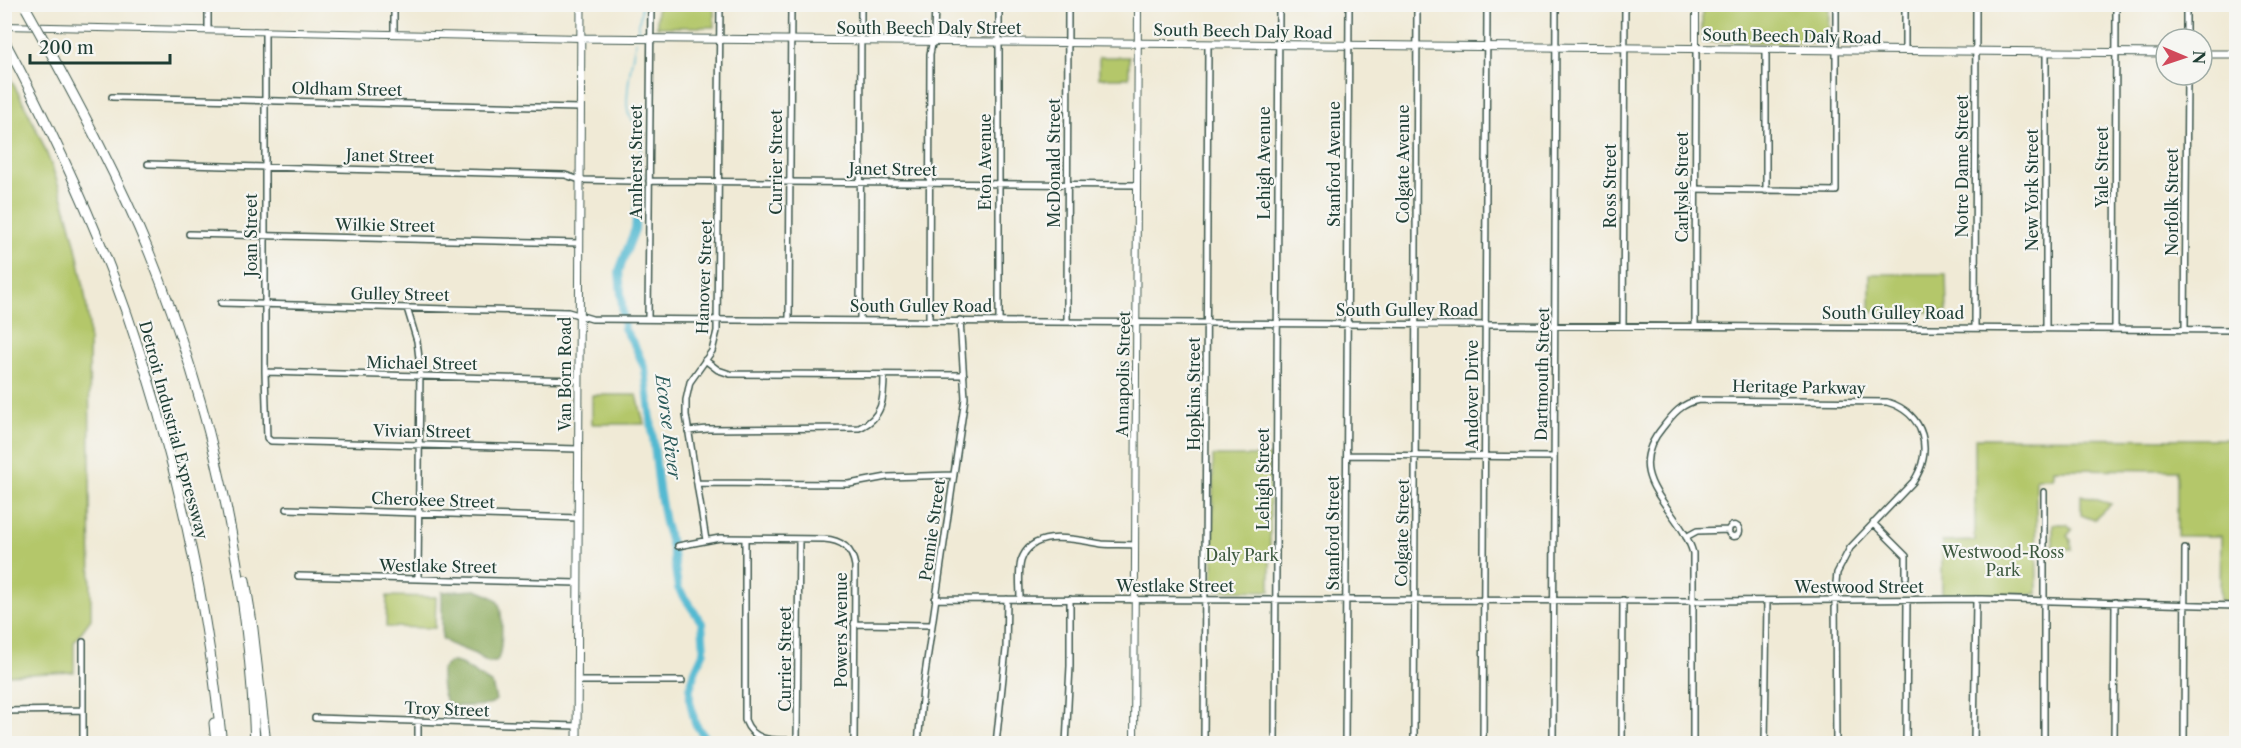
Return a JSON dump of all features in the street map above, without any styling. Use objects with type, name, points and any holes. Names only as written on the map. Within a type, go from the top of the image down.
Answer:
[{"type":"highway","name":"Detroit Industrial Expressway","points":[[25,6],[114,175],[156,273],[205,418],[222,485],[234,550],[249,649],[255,744]]},
{"type":"highway","name":"Detroit Industrial Expressway","points":[[5,40],[69,170],[126,312],[147,375],[196,571],[209,643],[222,744]]},
{"type":"highway","points":[[234,550],[242,568],[247,594],[266,744]]},
{"type":"highway","points":[[209,643],[209,680],[216,744]]},
{"type":"main road","name":"Van Born Road","points":[[577,744],[581,4]]},
{"type":"main road","points":[[581,38],[720,39]]},
{"type":"main road","name":"South Beech Daly Street","points":[[720,39],[1138,44]]},
{"type":"main road","name":"South Beech Daly Road","points":[[1138,44],[2154,53]]},
{"type":"main road","points":[[2214,54],[2236,54]]},
{"type":"street","points":[[208,4],[208,30]]},
{"type":"street","points":[[394,4],[394,34]]},
{"type":"street","name":"Amherst Street","points":[[648,319],[651,4]]},
{"type":"street","name":"Hanover Street","points":[[706,540],[685,408],[687,391],[694,374],[715,342],[718,319],[720,4]]},
{"type":"street","name":"Currier Street","points":[[789,319],[791,4]]},
{"type":"street","points":[[860,320],[861,4]]},
{"type":"street","points":[[929,320],[930,54],[934,35],[934,4]]},
{"type":"street","name":"Eton Avenue","points":[[999,4],[999,320]]},
{"type":"street","name":"McDonald Street","points":[[1067,321],[1068,4]]},
{"type":"street","name":"Annapolis Street","points":[[1134,744],[1138,4]]},
{"type":"street","name":"Lehigh Avenue","points":[[1278,322],[1279,4]]},
{"type":"street","name":"Stanford Avenue","points":[[1347,323],[1348,4]]},
{"type":"street","name":"Colgate Avenue","points":[[1417,4],[1417,323]]},
{"type":"street","name":"Andover Drive","points":[[1483,744],[1487,4]]},
{"type":"street","name":"Dartmouth Street","points":[[1553,744],[1556,4]]},
{"type":"street","name":"Ross Street","points":[[1623,325],[1626,188],[1625,4]]},
{"type":"street","points":[[1696,4],[1696,48]]},
{"type":"street","points":[[1693,189],[1836,191],[1836,4]]},
{"type":"street","points":[[1905,4],[1905,51]]},
{"type":"street","name":"Notre Dame Street","points":[[1975,328],[1976,4]]},
{"type":"street","name":"Yale Street","points":[[2115,4],[2115,329]]},
{"type":"street","points":[[2186,4],[2186,27]]},
{"type":"street","points":[[4,26],[581,38]]},
{"type":"street","name":"Joan Street","points":[[265,31],[267,438]]},
{"type":"street","name":"Hopkins Street","points":[[1204,744],[1208,44]]},
{"type":"street","name":"Carlysle Street","points":[[1695,326],[1693,189],[1696,48]]},
{"type":"street","points":[[1766,49],[1766,190]]},
{"type":"street","name":"New York Street","points":[[2046,52],[2046,328]]},
{"type":"street","name":"Norfolk Street","points":[[2185,329],[2187,87]]},
{"type":"street","name":"Oldham Street","points":[[112,97],[580,108]]},
{"type":"street","name":"Janet Street","points":[[148,164],[565,175],[580,180],[631,181]]},
{"type":"street","name":"Janet Street","points":[[650,181],[1137,185]]},
{"type":"street","name":"Wilkie Street","points":[[189,234],[579,243]]},
{"type":"street","name":"Gulley Street","points":[[221,303],[568,312],[578,315]]},
{"type":"street","points":[[406,308],[417,341],[420,376],[418,579]]},
{"type":"street","name":"South Gulley Road","points":[[578,315],[592,319],[2236,330]]},
{"type":"street","name":"Pennie Street","points":[[918,744],[931,625],[965,398],[960,320]]},
{"type":"street","name":"Lehigh Street","points":[[1275,744],[1278,322]]},
{"type":"street","name":"Stanford Street","points":[[1345,744],[1347,323]]},
{"type":"street","name":"Colgate Street","points":[[1414,744],[1417,323]]},
{"type":"street","points":[[705,360],[718,370],[730,374],[964,375]]},
{"type":"street","name":"Michael Street","points":[[265,372],[579,380]]},
{"type":"street","points":[[688,431],[853,429],[866,425],[879,412],[883,403],[884,375]]},
{"type":"street","name":"Heritage Parkway","points":[[1694,600],[1693,554],[1686,537],[1652,485],[1647,470],[1647,458],[1652,441],[1674,413],[1685,404],[1699,400],[1879,401],[1905,410],[1917,422],[1923,434],[1924,462],[1913,482],[1850,548],[1841,564],[1836,584],[1836,744]]},
{"type":"street","name":"Vivian Street","points":[[267,438],[272,441],[578,449]]},
{"type":"street","points":[[1347,455],[1554,457]]},
{"type":"street","points":[[697,483],[849,484],[887,477],[954,475]]},
{"type":"street","points":[[2044,492],[2044,744]]},
{"type":"street","name":"Cherokee Street","points":[[287,509],[578,518]]},
{"type":"street","points":[[1874,523],[1906,556],[1906,577]]},
{"type":"street","points":[[1686,537],[1697,531],[1729,530]]},
{"type":"street","points":[[745,539],[745,720],[751,731],[762,739],[797,742]]},
{"type":"street","name":"Currier Street","points":[[797,742],[800,539]]},
{"type":"street","name":"Powers Avenue","points":[[678,546],[706,540],[831,539],[843,544],[849,550],[855,567],[854,744]]},
{"type":"street","points":[[1020,599],[1022,561],[1028,549],[1038,542],[1048,539],[1071,539],[1104,544],[1135,545]]},
{"type":"street","points":[[2184,744],[2185,549]]},
{"type":"street","name":"Westlake Street","points":[[298,576],[577,584]]},
{"type":"street","name":"Westlake Street","points":[[935,598],[1484,599]]},
{"type":"street","points":[[996,744],[1006,649],[1007,599]]},
{"type":"street","points":[[1066,744],[1070,674],[1070,599]]},
{"type":"street","name":"Westwood Street","points":[[1484,599],[1767,601],[1976,599],[2236,606]]},
{"type":"street","points":[[1974,744],[1976,599]]},
{"type":"street","points":[[1622,744],[1623,600]]},
{"type":"street","points":[[1693,744],[1694,600]]},
{"type":"street","points":[[1906,744],[1907,600]]},
{"type":"street","points":[[1765,744],[1767,601]]},
{"type":"street","points":[[2114,744],[2115,602]]},
{"type":"street","points":[[854,624],[931,625]]},
{"type":"street","points":[[83,642],[83,744]]},
{"type":"street","points":[[577,681],[682,681]]},
{"type":"street","points":[[4,711],[83,710]]},
{"type":"street","name":"Troy Street","points":[[315,718],[577,726]]},
{"type":"street","points":[[418,722],[418,744]]},
{"type":"green space","points":[[657,5],[714,5],[714,27],[657,27]]},
{"type":"green space","points":[[1702,5],[1829,5],[1828,43],[1702,42]]},
{"type":"green space","points":[[1099,57],[1129,57],[1129,78],[1099,78]]},
{"type":"green space","points":[[5,70],[37,130],[61,193],[78,258],[89,325],[91,619],[74,642],[74,672],[5,675]]},
{"type":"green space","points":[[1870,274],[1946,274],[1947,312],[1870,312]]},
{"type":"green space","points":[[592,395],[637,395],[644,424],[592,424]]},
{"type":"green space","name":"Westwood-Ross Park","points":[[1975,438],[2236,439],[2236,602],[2220,601],[2221,536],[2177,536],[2177,470],[2053,469],[2053,478],[2036,478],[2037,594],[1942,594],[1942,542],[1975,541]]},
{"type":"green space","name":"Daly Park","points":[[1213,456],[1270,456],[1270,591],[1213,590]]},
{"type":"green space","points":[[2081,495],[2111,504],[2094,520],[2081,515]]},
{"type":"green space","points":[[2053,524],[2067,524],[2072,530],[2067,536],[2071,540],[2072,549],[2053,549]]},
{"type":"green space","points":[[476,590],[493,597],[501,612],[501,641],[496,662],[488,662],[442,638],[442,592]]},
{"type":"green space","points":[[387,596],[436,597],[435,628],[386,627]]},
{"type":"green space","points":[[448,663],[461,664],[492,684],[496,700],[489,705],[466,706],[458,706],[446,701],[441,684],[441,670]]},
{"type":"waterway","name":"Ecorse River","points":[[637,36],[642,4]]},
{"type":"waterway","name":"Ecorse River","points":[[636,41],[629,77],[627,105],[629,115],[641,131],[640,175]]},
{"type":"waterway","name":"Ecorse River","points":[[640,175],[635,229],[619,271],[624,328],[645,369],[659,489],[672,547],[678,588],[702,623],[704,651],[695,671],[690,689],[690,701],[695,723],[709,744]]}]
